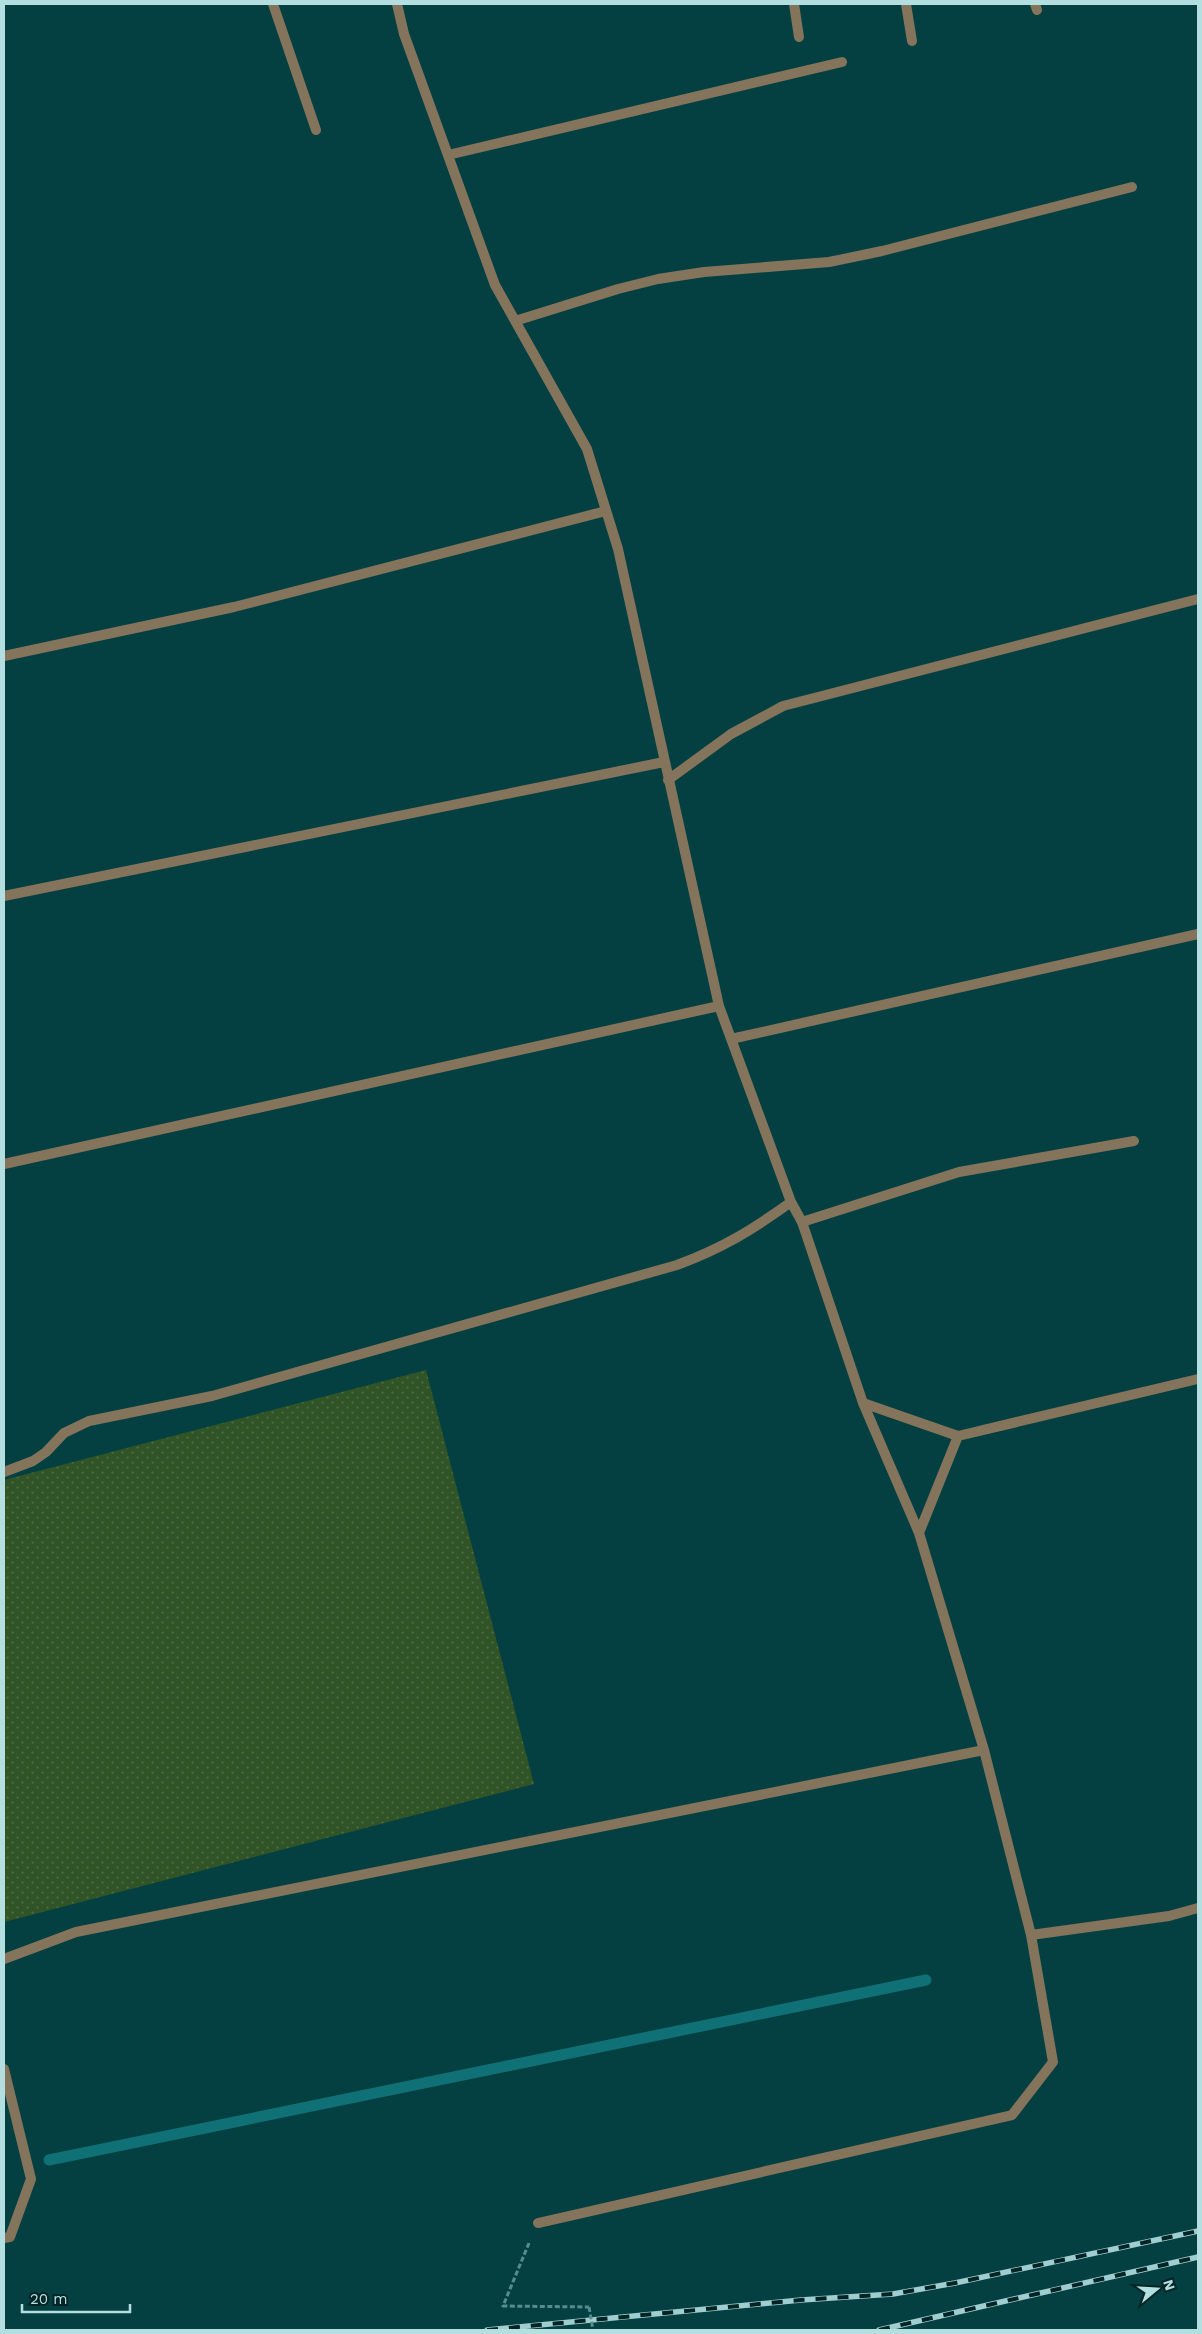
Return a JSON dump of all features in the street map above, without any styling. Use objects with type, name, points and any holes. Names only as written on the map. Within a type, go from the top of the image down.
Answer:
[{"type":"street","points":[[273,4],[316,130]]},
{"type":"street","points":[[397,4],[404,34],[495,285],[587,449],[618,549],[668,780],[720,1006],[790,1202],[802,1222],[863,1403],[919,1532],[984,1750],[1031,1935],[1053,2062],[1012,2115],[538,2222]]},
{"type":"street","points":[[794,4],[799,37]]},
{"type":"street","points":[[906,4],[912,41]]},
{"type":"street","points":[[448,156],[842,62]]},
{"type":"street","points":[[515,321],[658,279],[704,272],[829,262],[1132,187]]},
{"type":"street","points":[[4,656],[234,607],[606,511]]},
{"type":"street","points":[[668,780],[732,734],[783,706],[1198,599]]},
{"type":"street","points":[[4,896],[664,762]]},
{"type":"street","points":[[732,1039],[1198,934]]},
{"type":"street","points":[[4,1164],[720,1006]]},
{"type":"street","points":[[802,1222],[959,1172],[1134,1141]]},
{"type":"street","points":[[4,1472],[33,1461],[46,1452],[64,1433],[88,1421],[212,1396],[677,1265],[730,1243],[752,1230],[790,1202]]},
{"type":"street","points":[[863,1403],[958,1436],[1198,1379]]},
{"type":"street","points":[[919,1532],[958,1436]]},
{"type":"street","points":[[4,1959],[76,1932],[984,1750]]},
{"type":"street","points":[[1031,1935],[1168,1916],[1198,1908]]},
{"type":"street","points":[[4,2069],[30,2179],[10,2237],[4,2238]]},
{"type":"path","points":[[538,2222],[503,2306],[589,2307],[593,2330]]},
{"type":"green space","points":[[426,1370],[534,1784],[4,1922],[4,1480]]},
{"type":"waterway","points":[[49,2160],[926,1980]]},
{"type":"railway","points":[[487,2330],[801,2300],[893,2294],[955,2283],[1198,2231]]},
{"type":"railway","points":[[879,2330],[1198,2257]]}]
